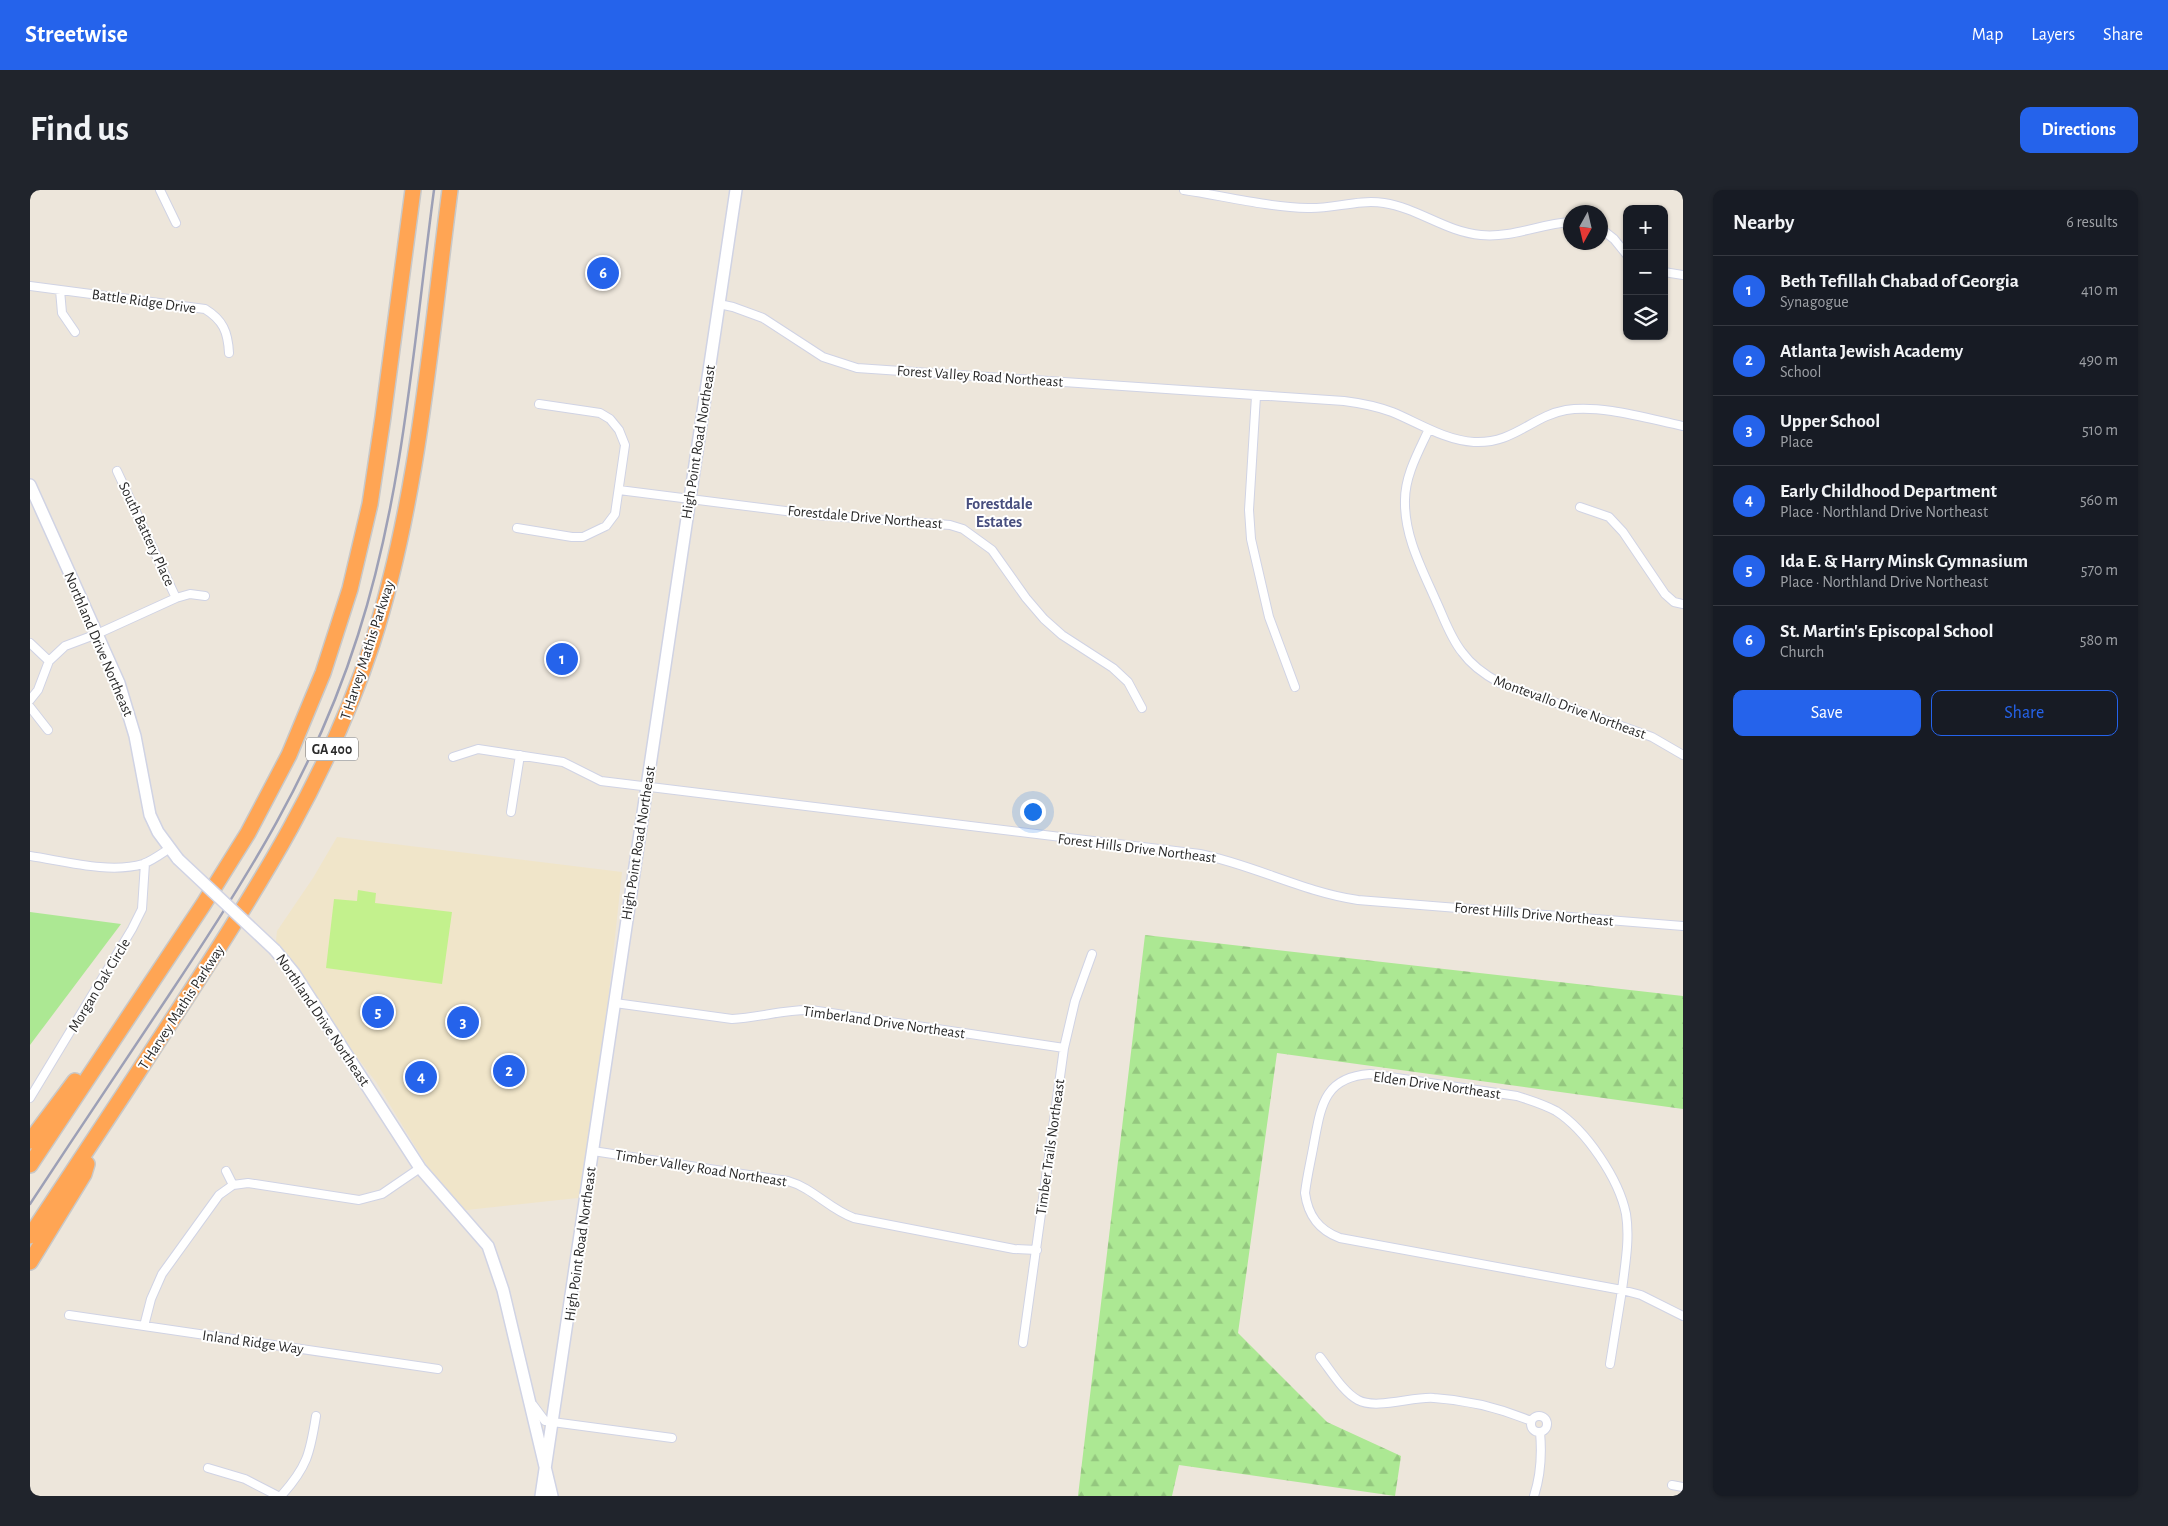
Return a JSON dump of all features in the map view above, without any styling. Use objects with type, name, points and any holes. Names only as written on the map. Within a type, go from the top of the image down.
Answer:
[{"type":"highway","name":"GA 400","points":[[30,1165],[225,871],[269,795],[306,714],[338,631],[361,546],[371,495],[413,190]]},
{"type":"highway","name":"T Harvey Mathis Parkway","points":[[30,1236],[252,897],[279,852],[322,771],[358,685],[385,599],[406,511],[420,421],[450,190]]},
{"type":"highway","points":[[30,1141],[177,944]]},
{"type":"highway","points":[[30,1262],[84,1174],[95,1139]]},
{"type":"street","points":[[160,190],[176,222]]},
{"type":"street","name":"High Point Road Northeast","points":[[541,1496],[554,1422],[736,190]]},
{"type":"street","points":[[1184,190],[1310,209],[1366,202],[1384,203],[1405,208],[1455,230],[1480,235],[1508,235],[1563,223]]},
{"type":"street","points":[[1608,234],[1623,250]]},
{"type":"street","points":[[1668,273],[1683,275]]},
{"type":"street","name":"Battle Ridge Drive","points":[[30,286],[205,309],[216,316],[224,326],[228,336],[229,353]]},
{"type":"street","points":[[60,290],[62,313],[75,332]]},
{"type":"street","name":"Forest Valley Road Northeast","points":[[719,304],[763,318],[823,357],[857,368],[1362,403],[1392,412],[1429,429],[1462,440],[1491,441],[1516,434],[1550,414],[1582,408],[1683,426]]},
{"type":"street","points":[[1256,396],[1249,510],[1251,539],[1269,618],[1295,686]]},
{"type":"street","points":[[517,528],[583,537],[606,526],[616,514],[625,446],[620,430],[610,419],[600,413],[539,404]]},
{"type":"street","name":"Montevallo Drive Northeast","points":[[1429,429],[1408,479],[1404,498],[1405,519],[1414,549],[1450,633],[1460,650],[1477,669],[1500,683],[1652,737],[1683,755]]},
{"type":"street","name":"South Battery Place","points":[[117,471],[176,598]]},
{"type":"street","name":"Northland Drive Northeast","points":[[30,485],[119,683],[129,713],[150,815],[158,832],[178,860],[275,950],[294,973],[420,1168],[488,1246],[504,1290],[552,1496]]},
{"type":"street","name":"Forestdale Drive Northeast","points":[[619,490],[817,515],[950,524],[963,530],[992,550],[1026,598],[1062,635],[1113,668],[1128,682],[1142,708]]},
{"type":"street","points":[[1580,507],[1609,517],[1623,532],[1665,594],[1674,602],[1683,604]]},
{"type":"street","points":[[30,700],[38,690],[49,661],[65,646],[97,634],[176,598],[190,594],[204,596]]},
{"type":"street","points":[[30,643],[49,661]]},
{"type":"street","points":[[30,707],[48,730]]},
{"type":"street","name":"Forest Hills Drive Northeast","points":[[454,757],[478,749],[563,762],[600,781],[647,788],[1200,854],[1222,859],[1326,894],[1358,900],[1683,926]]},
{"type":"street","points":[[510,812],[520,755]]},
{"type":"street","points":[[30,856],[114,868],[144,863],[170,848]]},
{"type":"street","name":"Morgan Oak Circle","points":[[30,1098],[132,930],[142,909],[144,863]]},
{"type":"street","name":"Timber Trails Northeast","points":[[1023,1343],[1064,1048],[1075,1001],[1092,954]]},
{"type":"street","name":"Timberland Drive Northeast","points":[[615,1003],[732,1019],[748,1018],[784,1010],[812,1010],[1064,1048]]},
{"type":"street","name":"Elden Drive Northeast","points":[[1622,1290],[1628,1234],[1626,1214],[1621,1195],[1610,1172],[1583,1136],[1556,1112],[1537,1102],[1517,1096],[1370,1074],[1357,1075],[1345,1079],[1334,1086],[1326,1095],[1320,1112],[1305,1193],[1310,1215],[1326,1232],[1340,1238],[1622,1290],[1641,1295],[1683,1316]]},
{"type":"street","name":"Timber Valley Road Northeast","points":[[593,1151],[788,1181],[806,1188],[835,1210],[854,1218],[1014,1249],[1037,1250]]},
{"type":"street","points":[[144,1326],[151,1299],[162,1274],[219,1195],[232,1185],[248,1183],[359,1200],[382,1194],[420,1168]]},
{"type":"street","points":[[226,1171],[232,1185]]},
{"type":"street","points":[[1610,1364],[1622,1290]]},
{"type":"street","name":"Inland Ridge Way","points":[[69,1314],[438,1369]]},
{"type":"street","points":[[1320,1357],[1353,1397],[1361,1402],[1375,1404],[1437,1398],[1509,1412],[1532,1421]]},
{"type":"street","name":"Northland Drive Northeast","points":[[531,1402],[545,1421],[554,1422]]},
{"type":"street","points":[[1538,1415],[1547,1420],[1546,1429],[1540,1432],[1532,1428],[1532,1421],[1538,1415]]},
{"type":"street","points":[[208,1468],[244,1479],[279,1496],[296,1479],[307,1461],[312,1446],[316,1416]]},
{"type":"street","points":[[554,1422],[672,1438]]},
{"type":"street","points":[[1534,1496],[1540,1467],[1540,1432]]},
{"type":"street","points":[[1672,1486],[1683,1487]]},
{"type":"shaded area","points":[[337,837],[622,872],[587,1197],[458,1211],[424,1161],[376,1082],[275,950],[277,931],[313,878]]},
{"type":"green space","points":[[358,890],[376,893],[375,903],[452,912],[442,984],[326,968],[334,899],[357,901]]},
{"type":"green space","points":[[30,912],[121,924],[30,1045]]},
{"type":"green space","points":[[1145,935],[1683,996],[1683,1109],[1277,1053],[1238,1333],[1327,1422],[1401,1456],[1395,1496],[1179,1465],[1172,1496],[1078,1496]]},
{"type":"railway","points":[[30,1204],[198,952],[252,866],[300,778],[341,685],[374,581],[397,471],[406,415],[434,190]]},
{"type":"place","name":"St. Martin's Episcopal School","points":[[603,273]]},
{"type":"place","name":"Beth Tefillah Chabad of Georgia","points":[[562,659]]},
{"type":"place","name":"Ida E. & Harry Minsk Gymnasium","points":[[378,1012]]},
{"type":"place","name":"Upper School","points":[[463,1022]]},
{"type":"place","name":"Atlanta Jewish Academy","points":[[509,1071]]},
{"type":"place","name":"Early Childhood Department","points":[[421,1077]]},
{"type":"district","name":"Forestdale Estates","points":[[999,512]]}]
